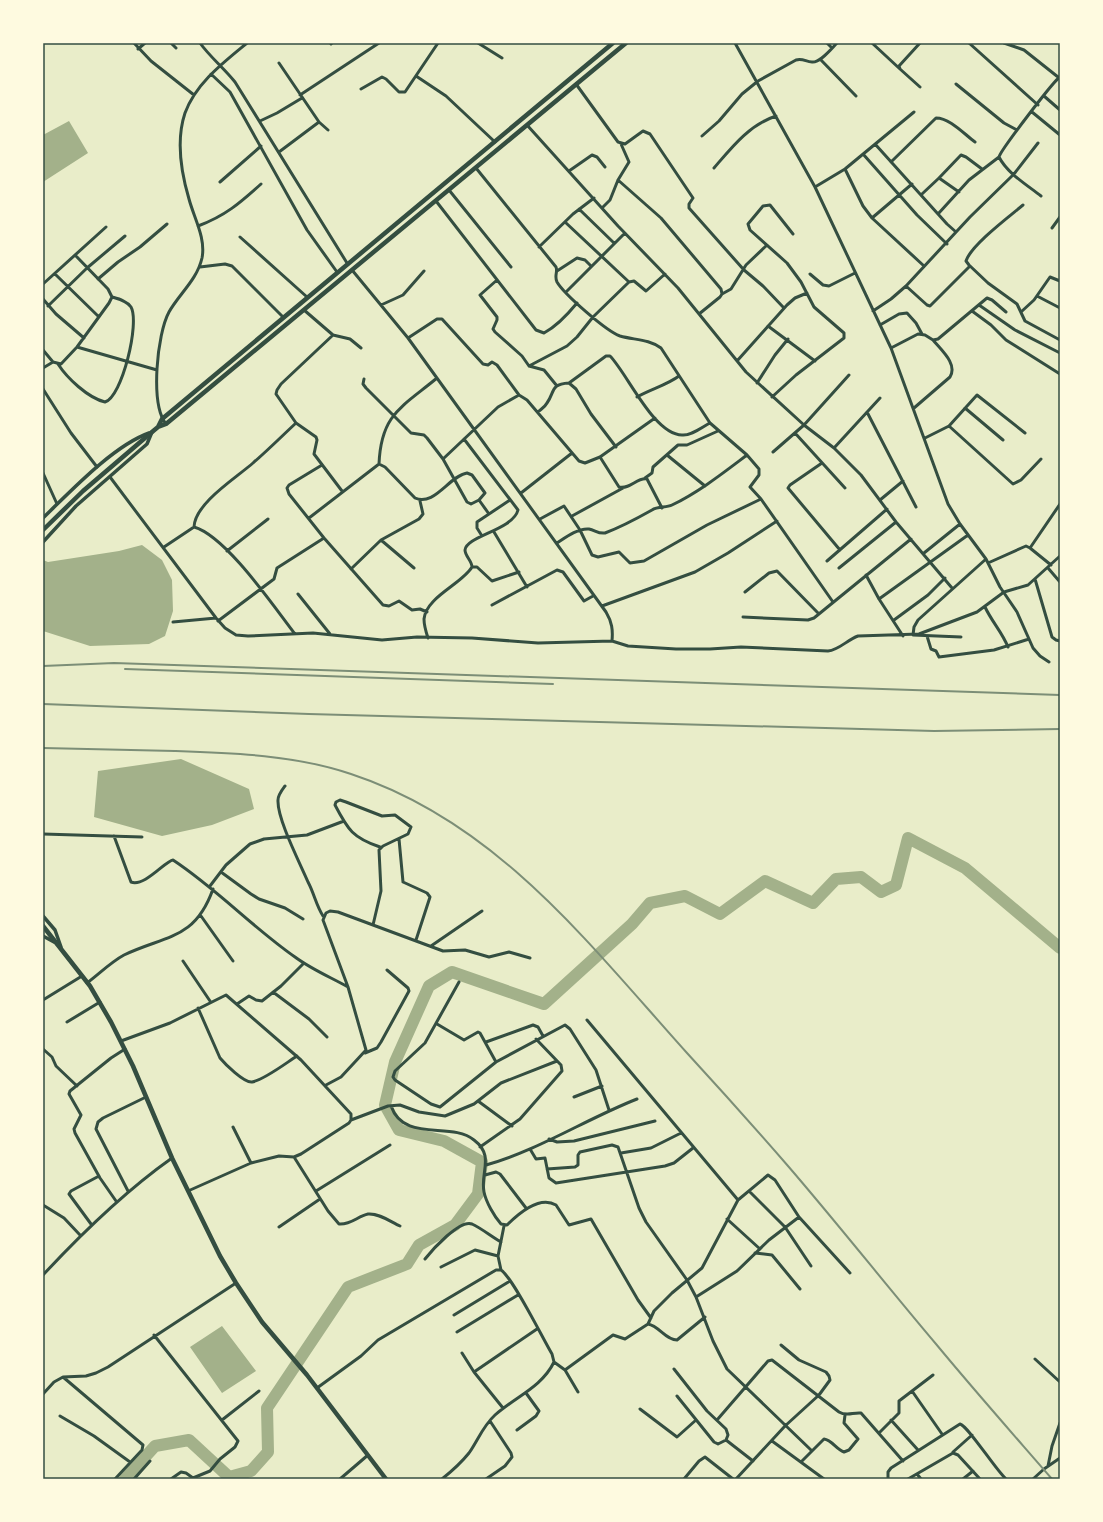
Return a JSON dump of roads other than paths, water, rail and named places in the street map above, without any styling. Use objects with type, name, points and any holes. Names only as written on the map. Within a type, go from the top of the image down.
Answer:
[{"type":"main road","points":[[158,427],[162,419],[347,263],[496,142],[613,43]]},
{"type":"main road","points":[[43,530],[83,491],[152,432],[158,427],[166,424],[626,43]]},
{"type":"main road","points":[[43,926],[100,1002],[125,1049],[172,1158],[220,1256],[236,1283],[262,1322],[290,1353],[386,1479]]},
{"type":"street","points":[[134,43],[168,76],[194,95]]},
{"type":"street","points":[[138,48],[145,43]]},
{"type":"street","points":[[171,43],[176,48]]},
{"type":"street","points":[[200,43],[236,82],[347,263]]},
{"type":"street","points":[[166,424],[162,419],[158,402],[157,370],[165,321],[169,311],[200,267],[202,244],[181,164],[180,135],[186,112],[194,95],[220,66],[247,43]]},
{"type":"street","points":[[260,121],[301,97],[379,43]]},
{"type":"street","points":[[361,89],[384,77],[396,90],[402,93],[408,89],[438,43]]},
{"type":"street","points":[[478,43],[502,58]]},
{"type":"street","points":[[735,43],[758,81],[815,187],[891,348],[925,438],[939,483],[948,504],[960,524],[986,559],[1017,612],[1029,639],[1040,656],[1049,662]]},
{"type":"street","points":[[827,43],[832,48]]},
{"type":"street","points":[[702,136],[719,121],[742,94],[758,81],[796,60],[801,59],[813,62],[820,59],[837,43]]},
{"type":"street","points":[[872,43],[920,86]]},
{"type":"street","points":[[900,69],[901,62],[920,43]]},
{"type":"street","points":[[969,43],[1038,105]]},
{"type":"street","points":[[938,214],[982,169],[999,156],[1004,146],[1059,77],[1024,50],[1004,43]]},
{"type":"street","points":[[820,59],[856,96]]},
{"type":"street","points":[[279,63],[319,122],[328,130]]},
{"type":"street","points":[[212,74],[230,92],[307,230],[337,272]]},
{"type":"street","points":[[416,76],[446,96],[496,142]]},
{"type":"street","points":[[576,84],[605,125],[621,144],[630,162],[618,180],[610,200],[602,208]]},
{"type":"street","points":[[956,84],[1004,123],[1017,130]]},
{"type":"street","points":[[1044,96],[1060,110]]},
{"type":"street","points":[[815,187],[845,169],[914,112]]},
{"type":"street","points":[[1032,112],[1060,135]]},
{"type":"street","points":[[714,168],[733,146],[756,125],[776,116]]},
{"type":"street","points":[[891,162],[936,118],[941,118],[947,121],[975,142]]},
{"type":"street","points":[[278,152],[319,122]]},
{"type":"street","points":[[527,125],[625,233],[665,274],[757,383],[804,425],[834,448],[861,475],[896,522],[931,561],[952,588]]},
{"type":"street","points":[[621,144],[632,140],[643,131],[650,134],[693,198],[689,204],[689,208],[744,270],[763,286],[784,308]]},
{"type":"street","points":[[873,311],[891,299],[906,286],[956,232],[1014,174],[1038,143]]},
{"type":"street","points":[[875,144],[956,232]]},
{"type":"street","points":[[220,182],[261,146]]},
{"type":"street","points":[[863,154],[898,195],[946,244]]},
{"type":"street","points":[[569,171],[592,155],[597,157],[605,167]]},
{"type":"street","points":[[922,194],[961,155],[982,169]]},
{"type":"street","points":[[999,156],[1001,161],[1014,174],[1041,196]]},
{"type":"street","points":[[476,168],[556,267],[556,279],[577,303],[607,329],[619,335],[656,344],[661,348],[710,422],[718,431],[747,455],[759,469],[759,475],[750,487],[777,521],[833,602]]},
{"type":"street","points":[[845,169],[863,206],[872,218],[924,266]]},
{"type":"street","points":[[939,178],[959,192]]},
{"type":"street","points":[[618,180],[661,218],[721,289],[722,294]]},
{"type":"street","points":[[198,226],[222,216],[235,208],[261,184]]},
{"type":"street","points":[[872,218],[912,184]]},
{"type":"street","points":[[449,190],[511,267]]},
{"type":"street","points":[[539,247],[579,209],[594,198]]},
{"type":"street","points":[[436,201],[497,280],[540,332],[549,330],[560,322],[577,303]]},
{"type":"street","points":[[772,397],[842,340],[845,335],[818,311],[787,263],[750,230],[748,224],[763,206],[770,205],[792,234]]},
{"type":"street","points":[[1023,205],[983,239],[969,255],[966,261],[995,289],[1012,299],[1025,321],[1060,340]]},
{"type":"street","points":[[579,209],[614,243]]},
{"type":"street","points":[[1052,228],[1060,217]]},
{"type":"street","points":[[565,222],[602,255],[629,282]]},
{"type":"street","points":[[98,279],[167,224]]},
{"type":"street","points":[[43,284],[106,227]]},
{"type":"street","points":[[566,292],[625,233]]},
{"type":"street","points":[[48,306],[87,268],[125,236]]},
{"type":"street","points":[[240,237],[307,297]]},
{"type":"street","points":[[699,314],[722,294],[731,289],[744,270],[767,245]]},
{"type":"street","points":[[43,350],[52,362],[58,364],[63,372],[81,388],[93,397],[105,402],[111,398],[128,363],[132,345],[133,312],[126,302],[112,297],[111,293],[75,255]]},
{"type":"street","points":[[557,271],[577,258],[585,260],[591,266]]},
{"type":"street","points":[[200,267],[225,264],[232,266],[283,317]]},
{"type":"street","points":[[906,286],[930,306],[970,266]]},
{"type":"street","points":[[352,270],[408,338],[540,519],[593,596],[602,606],[611,620],[613,632],[612,641]]},
{"type":"street","points":[[380,305],[403,294],[424,271]]},
{"type":"street","points":[[810,274],[823,284],[829,286],[855,273]]},
{"type":"street","points":[[55,274],[99,317]]},
{"type":"street","points":[[529,366],[567,346],[577,337],[593,317],[629,282],[634,281],[646,291],[665,274]]},
{"type":"street","points":[[1021,312],[1037,296],[1050,277],[1060,281]]},
{"type":"street","points":[[497,280],[481,293],[480,297],[496,317],[497,320],[494,327],[495,332],[522,356],[529,366],[544,370],[557,386]]},
{"type":"street","points":[[737,361],[784,308],[795,298],[807,293]]},
{"type":"street","points":[[1037,296],[1060,308]]},
{"type":"street","points":[[58,364],[61,364],[77,347],[112,297]]},
{"type":"street","points":[[933,340],[938,339],[990,298],[1006,312]]},
{"type":"street","points":[[43,299],[48,306],[84,338]]},
{"type":"street","points":[[980,305],[1005,324],[1060,353]]},
{"type":"street","points":[[304,310],[333,335],[350,339],[361,348]]},
{"type":"street","points":[[972,311],[991,325],[1006,340],[1060,374]]},
{"type":"street","points":[[880,325],[899,314],[907,313],[916,323],[922,334],[933,340],[953,366],[953,372],[950,377],[914,408]]},
{"type":"street","points":[[408,338],[437,319],[442,319],[483,364],[488,365],[492,362],[497,365],[519,395],[527,400],[538,412],[579,461],[585,463],[600,457],[616,447],[655,418]]},
{"type":"street","points":[[768,326],[788,339],[815,361]]},
{"type":"street","points":[[891,348],[922,334]]},
{"type":"street","points":[[333,335],[277,390],[276,394],[278,400],[296,423],[316,437],[318,440],[314,454],[342,491]]},
{"type":"street","points":[[757,383],[775,355],[788,339]]},
{"type":"street","points":[[77,347],[128,363],[157,370]]},
{"type":"street","points":[[538,412],[546,405],[552,390],[557,386],[569,383],[606,356],[610,356],[637,397],[655,418],[675,433],[681,435],[689,434],[710,422]]},
{"type":"street","points":[[43,368],[52,362]]},
{"type":"street","points":[[773,452],[804,425],[849,375]]},
{"type":"street","points":[[637,397],[652,389],[671,382],[679,376]]},
{"type":"street","points":[[379,464],[379,449],[384,429],[394,415],[437,378]]},
{"type":"street","points":[[364,379],[363,384],[366,388],[411,433],[424,435],[427,438],[443,459],[454,479],[467,502],[470,504],[479,500],[485,493],[472,475],[467,473],[454,479],[428,499],[420,501],[415,498],[385,467],[379,464]]},
{"type":"street","points":[[569,383],[576,389],[591,414],[616,447]]},
{"type":"street","points":[[43,389],[71,433],[97,467]]},
{"type":"street","points":[[443,459],[498,407],[519,395]]},
{"type":"street","points":[[925,438],[949,426],[977,395],[1025,434]]},
{"type":"street","points":[[834,448],[880,398]]},
{"type":"street","points":[[965,408],[1002,440]]},
{"type":"street","points":[[867,412],[916,507]]},
{"type":"street","points":[[164,547],[194,527],[200,510],[253,464],[296,423]]},
{"type":"street","points":[[949,426],[1013,484],[1021,480],[1041,459]]},
{"type":"street","points":[[572,516],[623,488],[651,475],[653,466],[678,445],[688,445],[718,431]]},
{"type":"street","points":[[43,518],[97,467],[138,437],[152,432]]},
{"type":"street","points":[[43,542],[76,506],[147,444],[152,432]]},
{"type":"street","points":[[795,433],[845,488]]},
{"type":"street","points":[[466,437],[517,508],[517,514],[494,532],[482,536],[466,547],[465,552],[472,567]]},
{"type":"street","points":[[521,493],[572,453]]},
{"type":"street","points":[[667,455],[705,486]]},
{"type":"street","points":[[557,543],[580,530],[587,528],[602,534],[640,518],[656,508],[662,508],[673,504],[705,486],[747,455]]},
{"type":"street","points":[[600,457],[616,484],[623,488]]},
{"type":"street","points":[[822,463],[790,484],[788,488],[840,550]]},
{"type":"street","points":[[309,518],[342,491],[379,464]]},
{"type":"street","points":[[322,465],[287,488],[289,494],[324,538],[383,605],[389,606],[399,601],[412,610],[420,609],[427,612]]},
{"type":"street","points":[[43,472],[57,504]]},
{"type":"street","points":[[110,477],[164,547],[217,620],[236,635],[330,634],[382,640],[472,638],[538,643],[612,641],[628,646],[676,649],[704,650],[741,647],[828,651],[834,650],[850,639],[858,636],[913,635],[961,637]]},
{"type":"street","points":[[644,478],[649,481],[662,508]]},
{"type":"street","points":[[880,500],[903,481]]},
{"type":"street","points":[[540,519],[564,506],[572,516],[590,551],[595,557],[619,552],[627,562],[632,563],[644,561],[707,525],[760,498]]},
{"type":"street","points":[[479,500],[489,514]]},
{"type":"street","points":[[482,536],[476,524],[510,500]]},
{"type":"street","points":[[351,569],[381,540],[419,519],[423,514],[420,501]]},
{"type":"street","points":[[1030,548],[1060,504]]},
{"type":"street","points":[[827,561],[887,509]]},
{"type":"street","points":[[227,551],[268,519]]},
{"type":"street","points":[[602,606],[695,572],[728,554],[777,521]]},
{"type":"street","points":[[839,568],[896,522]]},
{"type":"street","points":[[924,554],[960,524]]},
{"type":"street","points":[[194,527],[206,534],[227,551],[247,571],[295,634]]},
{"type":"street","points":[[494,532],[527,587]]},
{"type":"street","points":[[879,599],[968,535]]},
{"type":"street","points":[[173,622],[217,620],[274,579],[277,568],[324,538]]},
{"type":"street","points":[[743,618],[808,620],[819,614],[911,539]]},
{"type":"street","points":[[381,540],[414,568]]},
{"type":"street","points":[[988,563],[1026,546],[1050,566],[1060,582]]},
{"type":"street","points":[[913,635],[968,616],[985,607],[1004,592],[1028,585],[1060,556]]},
{"type":"street","points":[[913,635],[914,627],[918,620],[986,559]]},
{"type":"street","points":[[428,638],[424,618],[427,612],[434,602],[472,567],[477,567],[492,581],[519,572]]},
{"type":"street","points":[[492,605],[560,570],[582,599],[587,601],[593,596]]},
{"type":"street","points":[[745,592],[769,573],[777,571],[819,614]]},
{"type":"street","points":[[866,575],[879,599],[903,636]]},
{"type":"street","points":[[894,620],[928,595],[945,578]]},
{"type":"street","points":[[1035,579],[1052,637],[1060,641]]},
{"type":"street","points":[[298,594],[330,634]]},
{"type":"street","points":[[985,607],[993,623],[1001,632],[1008,647]]},
{"type":"street","points":[[927,636],[931,649],[936,651],[939,657],[978,653],[1008,647],[1029,639]]},
{"type":"street","points":[[285,786],[278,799],[289,838],[309,883],[316,904],[323,916],[323,920],[348,987],[365,1041],[365,1053]]},
{"type":"street","points":[[337,800],[382,816],[392,815],[398,817],[408,824],[411,830],[408,834],[400,838],[380,847],[355,836],[335,805],[337,800]]},
{"type":"street","points":[[87,983],[122,956],[171,937],[192,924],[201,916],[207,906],[212,888],[221,872],[236,855],[250,844],[264,839],[289,838],[307,834],[344,821]]},
{"type":"street","points":[[43,834],[142,837]]},
{"type":"street","points":[[114,836],[129,880],[132,883],[159,871],[171,860],[212,888],[280,946],[304,963],[348,987]]},
{"type":"street","points":[[400,838],[403,882],[427,893],[430,897],[416,940]]},
{"type":"street","points":[[373,925],[381,891],[380,847]]},
{"type":"street","points":[[221,872],[259,899],[285,908],[303,919]]},
{"type":"street","points":[[323,916],[330,911],[338,912],[443,951],[474,952],[489,957],[509,952],[530,958]]},
{"type":"street","points":[[431,946],[482,911]]},
{"type":"street","points":[[43,916],[55,930],[59,946]]},
{"type":"street","points":[[201,916],[233,961]]},
{"type":"street","points":[[43,936],[59,946]]},
{"type":"street","points":[[183,960],[210,1002]]},
{"type":"street","points":[[237,1004],[249,996],[256,1000],[262,1001],[304,963]]},
{"type":"street","points":[[326,1085],[341,1077],[365,1053],[377,1048],[409,991],[408,988],[387,970]]},
{"type":"street","points":[[43,1000],[82,976]]},
{"type":"street","points":[[459,982],[437,1024],[419,1050],[395,1071],[393,1077],[395,1080],[431,1104],[440,1107],[496,1062],[536,1039],[562,1026],[567,1026],[589,1058],[602,1086],[609,1110]]},
{"type":"street","points":[[273,992],[309,1019],[327,1037]]},
{"type":"street","points":[[121,1041],[170,1023],[226,995],[297,1056],[326,1085],[351,1114],[351,1120]]},
{"type":"street","points":[[67,1022],[100,1002]]},
{"type":"street","points":[[198,1008],[220,1058],[224,1064],[246,1081],[255,1081],[297,1056]]},
{"type":"street","points":[[587,1020],[681,1134],[738,1200]]},
{"type":"street","points":[[437,1024],[464,1040],[478,1032],[480,1033],[496,1062]]},
{"type":"street","points":[[486,1042],[534,1025],[538,1026],[543,1036]]},
{"type":"street","points":[[480,1147],[512,1126],[530,1109],[560,1074],[562,1068],[536,1039]]},
{"type":"street","points":[[43,1049],[52,1057],[56,1066],[77,1086]]},
{"type":"street","points":[[116,1201],[99,1176],[75,1133],[74,1128],[80,1121],[81,1115],[69,1094],[70,1091],[111,1058],[125,1049]]},
{"type":"street","points":[[188,1191],[251,1163],[279,1156],[294,1156],[308,1150],[351,1120],[390,1106],[400,1105],[419,1112],[445,1116],[478,1101],[501,1082],[557,1061]]},
{"type":"street","points":[[574,1096],[602,1086]]},
{"type":"street","points":[[128,1191],[96,1128],[98,1122],[103,1118],[146,1097]]},
{"type":"street","points":[[486,1166],[530,1149],[609,1110],[637,1099]]},
{"type":"street","points":[[478,1101],[512,1126]]},
{"type":"street","points":[[390,1106],[396,1117],[402,1122],[431,1131],[466,1134],[480,1147],[484,1152],[486,1166],[484,1192],[498,1221],[504,1226]]},
{"type":"street","points":[[549,1139],[557,1142],[574,1141],[654,1121]]},
{"type":"street","points":[[233,1128],[251,1163]]},
{"type":"street","points":[[621,1153],[651,1148],[681,1134]]},
{"type":"street","points":[[316,1191],[390,1145]]},
{"type":"street","points":[[548,1169],[576,1167],[579,1163],[578,1155],[580,1152],[612,1145],[618,1147],[628,1173],[633,1193],[646,1222],[687,1280],[705,1317],[720,1358],[727,1369],[811,1450]]},
{"type":"street","points":[[530,1149],[536,1158],[545,1158],[548,1169],[548,1178],[556,1183],[628,1173],[674,1163],[693,1148]]},
{"type":"street","points":[[294,1156],[320,1199],[334,1220],[339,1224],[345,1225],[370,1214],[376,1214],[400,1226]]},
{"type":"street","points":[[43,1274],[80,1234],[116,1201],[172,1158]]},
{"type":"street","points":[[485,1175],[496,1172],[500,1174],[526,1208]]},
{"type":"street","points":[[565,1370],[613,1335],[625,1339],[648,1324],[650,1318],[672,1293],[706,1262],[738,1200],[764,1176],[771,1175],[799,1217],[850,1274]]},
{"type":"street","points":[[91,1224],[69,1194],[71,1191],[99,1176]]},
{"type":"street","points":[[749,1191],[785,1227],[811,1266]]},
{"type":"street","points":[[279,1227],[320,1199]]},
{"type":"street","points":[[578,1392],[565,1370],[554,1362],[552,1354],[510,1281],[500,1270],[498,1256],[504,1226],[526,1208],[553,1203],[569,1225],[592,1219],[650,1318]]},
{"type":"street","points":[[43,1205],[64,1218],[80,1234]]},
{"type":"street","points":[[696,1297],[729,1277],[785,1227],[799,1217]]},
{"type":"street","points":[[727,1219],[760,1249]]},
{"type":"street","points":[[425,1259],[440,1242],[463,1224],[473,1224],[488,1236],[501,1242]]},
{"type":"street","points":[[440,1267],[475,1250],[498,1256]]},
{"type":"street","points":[[756,1253],[772,1255],[800,1289]]},
{"type":"street","points":[[317,1388],[361,1356],[378,1340],[496,1270],[500,1270]]},
{"type":"street","points":[[454,1315],[510,1281]]},
{"type":"street","points":[[43,1394],[54,1382],[63,1377],[86,1376],[96,1373],[236,1283]]},
{"type":"street","points":[[457,1332],[518,1295]]},
{"type":"street","points":[[648,1324],[656,1326],[671,1339],[677,1340],[705,1317]]},
{"type":"street","points":[[474,1372],[538,1329]]},
{"type":"street","points":[[154,1335],[238,1441],[235,1447],[212,1469],[194,1478],[180,1472],[171,1479]]},
{"type":"street","points":[[736,1479],[785,1426],[819,1395],[830,1380],[829,1376],[821,1369],[799,1360],[781,1345]]},
{"type":"street","points":[[462,1353],[474,1372],[503,1408]]},
{"type":"street","points":[[1035,1359],[1060,1382]]},
{"type":"street","points":[[717,1420],[768,1361],[772,1360],[839,1412],[846,1415],[861,1413],[903,1461]]},
{"type":"street","points":[[442,1479],[468,1454],[490,1421],[503,1408],[526,1393],[550,1369],[554,1362]]},
{"type":"street","points":[[674,1369],[699,1402],[728,1432],[726,1440],[718,1444],[714,1442],[677,1396]]},
{"type":"street","points":[[878,1432],[900,1410],[899,1401],[933,1374]]},
{"type":"street","points":[[63,1377],[143,1445],[142,1450],[115,1479]]},
{"type":"street","points":[[222,1420],[259,1391]]},
{"type":"street","points":[[912,1391],[942,1434]]},
{"type":"street","points":[[517,1430],[536,1416],[539,1411],[526,1393]]},
{"type":"street","points":[[640,1409],[677,1437],[696,1420]]},
{"type":"street","points":[[801,1462],[811,1450],[824,1439],[827,1439],[841,1451],[844,1452],[849,1450],[858,1439],[844,1423],[846,1415]]},
{"type":"street","points":[[60,1416],[100,1439],[130,1462]]},
{"type":"street","points":[[891,1420],[918,1450]]},
{"type":"street","points":[[486,1479],[505,1466],[512,1457],[511,1453],[490,1421]]},
{"type":"street","points":[[1048,1466],[1053,1441],[1060,1423]]},
{"type":"street","points":[[888,1479],[888,1472],[891,1468],[942,1434],[960,1424],[965,1426],[994,1467],[1006,1479]]},
{"type":"street","points":[[908,1479],[953,1453],[972,1435]]},
{"type":"street","points":[[726,1440],[753,1461]]},
{"type":"street","points":[[772,1441],[824,1479]]},
{"type":"street","points":[[953,1453],[958,1455],[980,1479]]},
{"type":"street","points":[[340,1479],[368,1455]]},
{"type":"street","points":[[684,1479],[699,1461],[705,1457],[733,1479]]},
{"type":"street","points":[[1033,1479],[1060,1458]]},
{"type":"street","points":[[134,1479],[150,1461]]},
{"type":"street","points":[[963,1479],[973,1471]]},
{"type":"street","points":[[917,1474],[922,1479]]},
{"type":"waterway","points":[[125,1479],[155,1446],[189,1440],[229,1477],[251,1471],[268,1452],[267,1408],[348,1287],[407,1264],[419,1245],[455,1225],[478,1194],[482,1162],[444,1141],[399,1130],[385,1105],[395,1062],[429,986],[452,972],[544,1004],[632,924],[650,903],[685,896],[720,914],[765,881],[813,903],[836,879],[861,877],[881,892],[896,885],[908,838],[965,868],[1060,948]]},
{"type":"railway","points":[[43,666],[114,663],[1060,695]]},
{"type":"railway","points":[[125,669],[553,684]]},
{"type":"railway","points":[[43,704],[309,714],[934,731],[1060,729]]},
{"type":"railway","points":[[43,748],[220,753],[286,759],[351,774],[403,795],[451,822],[495,854],[537,890],[576,929],[776,1152],[950,1361],[1052,1479]]}]
